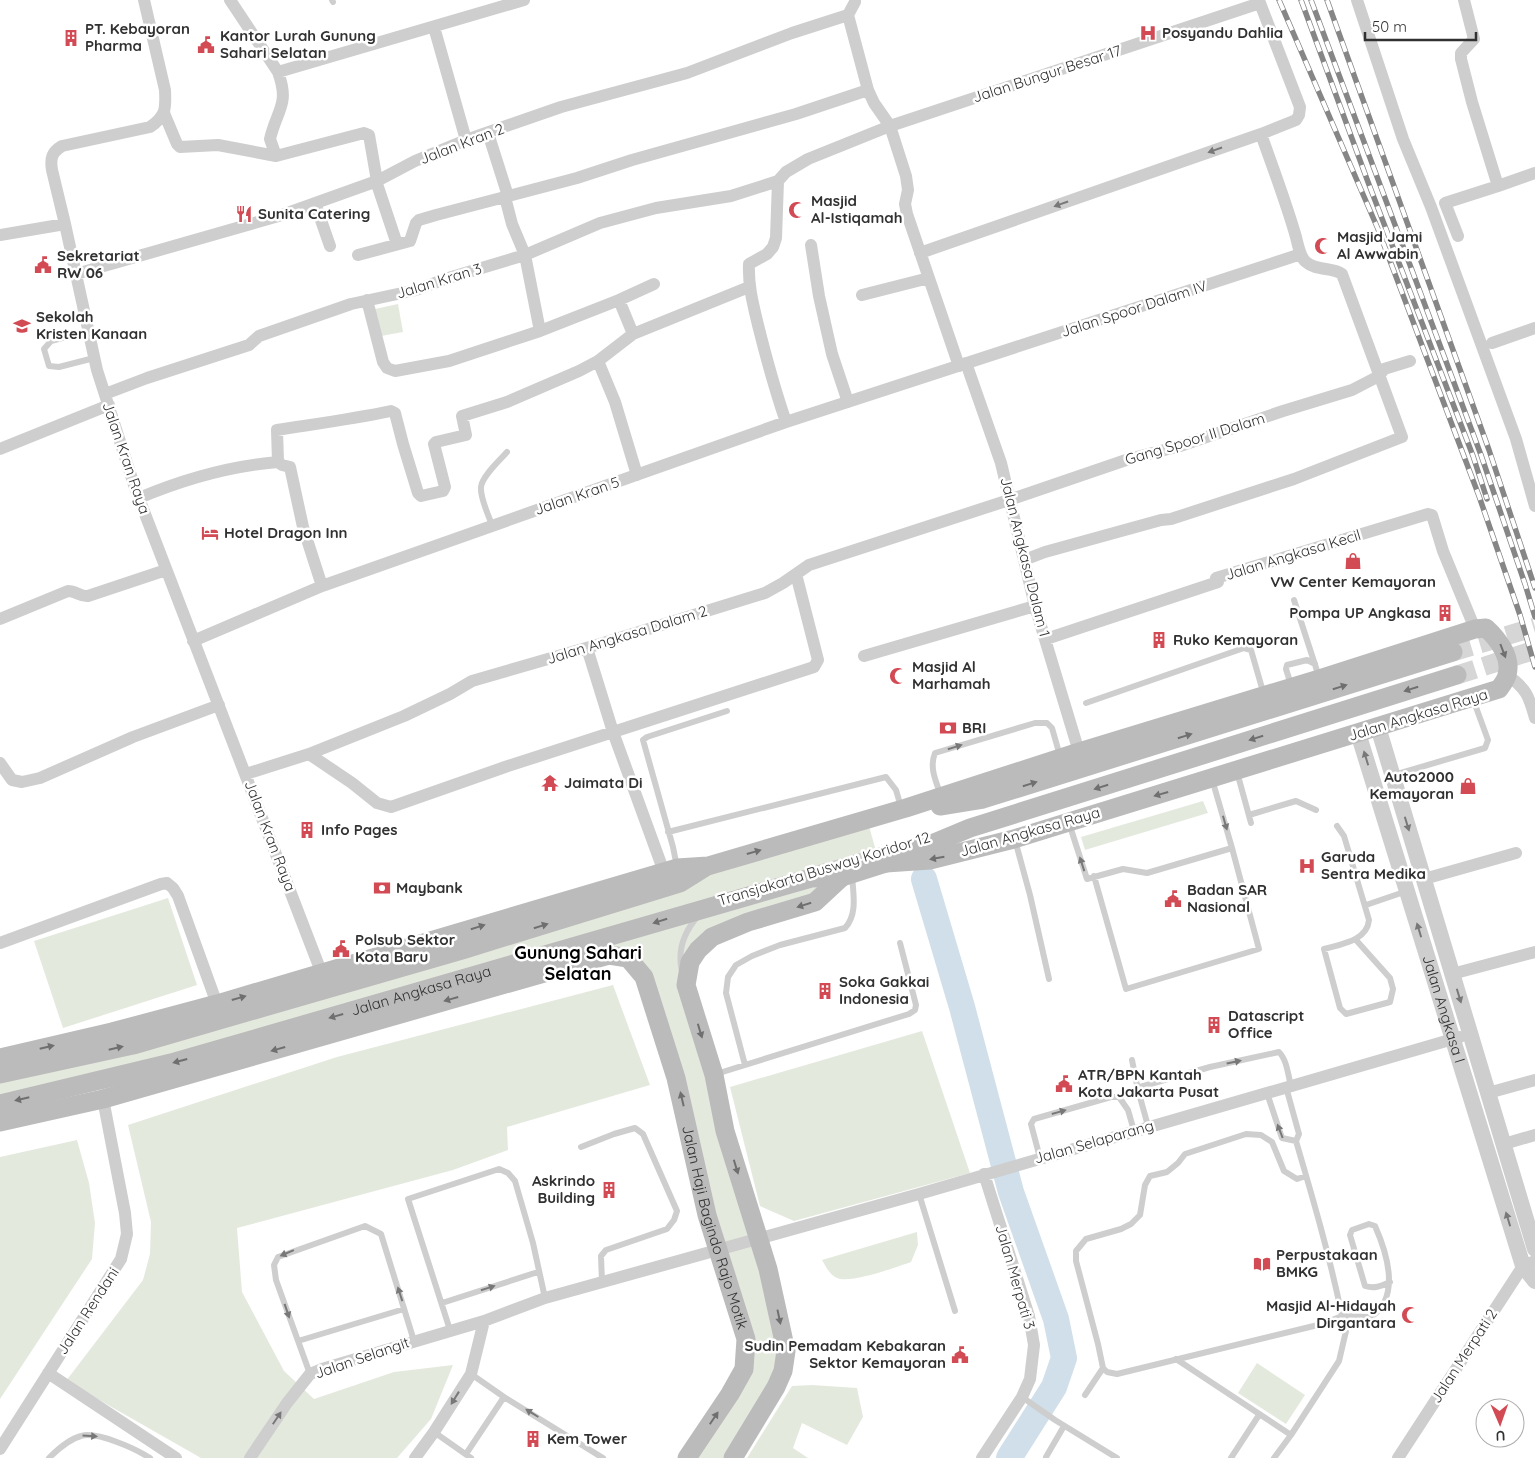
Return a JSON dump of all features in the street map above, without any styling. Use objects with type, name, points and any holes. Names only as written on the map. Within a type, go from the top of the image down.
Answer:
[{"type":"main road","points":[[1475,629],[1486,628],[1497,638],[1506,660],[1508,675]]},
{"type":"main road","name":"Jalan Angkasa Raya","points":[[0,1058],[112,1032],[217,1004],[442,938],[708,866],[904,808],[1079,752],[1265,696],[1292,687],[1317,672],[1475,629]]},
{"type":"main road","name":"Jalan Angkasa Raya","points":[[904,808],[952,805],[983,799],[1453,652]]},
{"type":"main road","name":"Jalan Angkasa Raya","points":[[0,1104],[175,1062],[705,907],[811,878],[847,875],[886,863],[970,828],[1457,675]]},
{"type":"main road","name":"Jalan Angkasa Raya","points":[[886,863],[930,860],[1014,838],[1212,779],[1499,689],[1508,675]]},
{"type":"main road","name":"Jalan Angkasa Raya","points":[[0,1074],[133,1045],[464,949],[674,874]]},
{"type":"main road","name":"Jalan Angkasa Raya","points":[[686,985],[690,962],[698,950],[712,937],[748,922],[815,902],[847,875]]},
{"type":"main road","points":[[442,938],[464,949]]},
{"type":"main road","points":[[545,955],[565,966]]},
{"type":"main road","name":"Jalan Angkasa Raya","points":[[0,1122],[102,1099],[609,955],[628,958],[644,977],[648,985]]},
{"type":"main road","points":[[475,992],[494,970]]},
{"type":"main road","name":"Jalan Haji Bagindo Rajo Motik","points":[[648,985],[676,1078],[708,1215],[746,1339],[744,1369],[730,1394],[687,1458]]},
{"type":"main road","points":[[686,985],[714,1075],[725,1131],[768,1269],[786,1351],[783,1371],[776,1387],[733,1458]]},
{"type":"street","points":[[144,0],[164,90],[166,103],[164,113],[180,147],[218,145],[276,156],[367,133],[369,135],[377,181],[397,244]]},
{"type":"street","points":[[230,0],[278,72],[283,85],[284,99],[270,139],[276,156]]},
{"type":"street","points":[[278,72],[524,0]]},
{"type":"street","points":[[848,15],[855,0]]},
{"type":"street","points":[[1356,0],[1403,139],[1434,216],[1516,439],[1535,506]]},
{"type":"street","points":[[1464,0],[1474,39],[1461,53],[1461,59],[1498,186]]},
{"type":"street","name":"Jalan Bungur Besar 17","points":[[778,181],[786,172],[808,159],[890,126],[1260,3],[1300,107],[1296,120],[1261,134],[920,253]]},
{"type":"street","name":"Jalan Angkasa Dalam 1","points":[[848,15],[868,90],[874,104],[890,126],[908,184],[905,204],[920,253],[1001,463],[1035,606],[1079,752]]},
{"type":"street","name":"Jalan Kran 2","points":[[76,274],[282,215],[377,181],[415,161],[466,140],[561,106],[686,74],[792,33],[848,15]]},
{"type":"street","points":[[434,27],[466,140]]},
{"type":"street","points":[[358,255],[411,239],[414,226],[420,220],[577,178],[632,160],[796,114],[868,90]]},
{"type":"street","name":"Jalan Kran Raya","points":[[164,113],[150,127],[62,146],[54,151],[51,161],[52,170],[94,358],[139,498],[322,974]]},
{"type":"street","points":[[488,133],[507,196],[512,224],[526,256],[540,331]]},
{"type":"street","points":[[1024,560],[1045,552],[1161,520],[1171,519],[1294,479],[1401,438],[1402,435],[1342,274],[1338,271],[1324,270],[1308,264],[1301,254],[1289,212],[1261,134]]},
{"type":"street","points":[[1458,236],[1445,203],[1535,172]]},
{"type":"street","points":[[778,181],[776,238],[768,254],[749,264],[749,287],[763,346],[786,422]]},
{"type":"street","name":"Jalan Kran 3","points":[[0,449],[107,399],[147,378],[249,345],[259,336],[351,304],[416,290],[445,279],[526,256],[600,223],[656,208],[731,196],[778,181]]},
{"type":"street","points":[[315,203],[330,246]]},
{"type":"street","points":[[0,235],[65,224]]},
{"type":"street","points":[[811,245],[819,296],[832,354],[848,402]]},
{"type":"street","name":"Jalan Spoor Dalam IV","points":[[963,364],[1301,254]]},
{"type":"street","points":[[862,295],[929,278]]},
{"type":"street","points":[[367,300],[383,362],[387,368],[395,371],[449,361],[540,331],[654,284]]},
{"type":"street","points":[[278,462],[277,430],[394,411],[418,493],[421,496],[443,491],[445,487],[434,444],[466,435],[462,416],[507,402],[598,361],[633,334],[749,287]]},
{"type":"street","points":[[619,300],[633,334]]},
{"type":"street","points":[[1492,343],[1535,328]]},
{"type":"street","points":[[598,361],[615,402],[637,476]]},
{"type":"street","name":"Gang Spoor II Dalam","points":[[1010,500],[1129,459],[1180,446],[1352,390],[1379,376],[1384,369],[1410,361]]},
{"type":"street","name":"Jalan Kran 5","points":[[193,641],[322,586],[786,422],[963,364]]},
{"type":"street","points":[[139,498],[170,485],[217,471],[278,462],[290,467],[302,527],[322,586]]},
{"type":"street","name":"Jalan Angkasa Dalam 2","points":[[246,774],[309,754],[404,716],[472,681],[765,593],[808,565],[1010,500]]},
{"type":"street","name":"Jalan Angkasa Kecil","points":[[1046,639],[1218,582],[1216,578],[1428,514],[1432,515],[1442,551],[1475,629]]},
{"type":"street","points":[[0,619],[68,591],[88,596],[166,570]]},
{"type":"street","points":[[309,754],[352,783],[377,803],[391,807],[504,767],[814,667],[818,660],[796,574]]},
{"type":"street","points":[[864,656],[1035,606]]},
{"type":"street","points":[[587,648],[613,732],[674,874]]},
{"type":"street","points":[[1508,675],[1525,690],[1535,718]]},
{"type":"street","points":[[0,763],[12,780],[22,782],[40,778],[133,737],[219,705]]},
{"type":"street","name":"Jalan Angkasa I","points":[[1378,727],[1535,1249]]},
{"type":"street","name":"Jalan Angkasa I","points":[[1358,733],[1453,1039],[1535,1281]]},
{"type":"street","points":[[1424,879],[1516,853]]},
{"type":"street","points":[[0,943],[167,883],[178,896],[217,1004]]},
{"type":"street","points":[[1452,974],[1535,952]]},
{"type":"street","name":"Jalan Selaparang","points":[[718,1251],[1470,1034]]},
{"type":"street","points":[[1488,1093],[1535,1080]]},
{"type":"street","name":"Jalan Rendani","points":[[0,1449],[121,1259],[127,1234],[125,1213],[102,1099]]},
{"type":"street","points":[[1504,1144],[1535,1135]]},
{"type":"street","name":"Jalan Merpati 3","points":[[982,1458],[1024,1399],[1030,1379],[1034,1345],[1029,1316],[984,1174]]},
{"type":"street","name":"Jalan Selangit","points":[[250,1458],[287,1403],[310,1374],[484,1321],[545,1298],[718,1251]]},
{"type":"street","name":"Jalan Merpati 2","points":[[1398,1458],[1529,1264]]},
{"type":"street","points":[[415,1458],[434,1432],[470,1374],[484,1321]]},
{"type":"street","points":[[48,1373],[176,1458]]},
{"type":"lane","points":[[88,330],[50,341],[44,348],[49,366],[59,367],[94,358]]},
{"type":"lane","points":[[492,525],[482,492],[482,483],[507,452]]},
{"type":"lane","points":[[1294,600],[1317,672]]},
{"type":"lane","points":[[1086,703],[1244,648],[1251,650],[1265,696]]},
{"type":"lane","points":[[1392,775],[1485,748],[1488,740],[1472,698]]},
{"type":"lane","points":[[674,874],[668,832],[643,740],[647,737],[727,711]]},
{"type":"lane","points":[[942,796],[932,768],[932,760],[935,753],[1036,724],[1047,723],[1052,728],[1061,758]]},
{"type":"lane","points":[[1237,771],[1251,823]]},
{"type":"lane","points":[[668,832],[886,777],[896,790],[904,808]]},
{"type":"lane","points":[[1094,876],[1126,989],[1259,949],[1212,779]]},
{"type":"lane","points":[[1249,815],[1296,801],[1316,810]]},
{"type":"lane","points":[[1068,821],[1086,879],[1123,869],[1147,873],[1232,848]]},
{"type":"lane","points":[[1337,826],[1344,836],[1369,920],[1368,927],[1356,940],[1324,949],[1340,1008],[1346,1014],[1390,1002],[1392,989],[1390,978],[1356,940]]},
{"type":"lane","name":"Transjakarta Busway Koridor 12","points":[[686,985],[680,963],[681,943],[705,907],[716,900],[933,836],[970,828]]},
{"type":"lane","points":[[1014,838],[1030,895],[1049,979]]},
{"type":"lane","points":[[745,1065],[726,993],[728,977],[736,965],[752,956],[780,945],[845,928],[854,912],[847,875]]},
{"type":"lane","points":[[1366,906],[1407,892]]},
{"type":"lane","points":[[714,1075],[909,1014],[915,1010],[916,1004],[900,943]]},
{"type":"lane","points":[[1138,1090],[1140,1087],[1210,1067],[1279,1052],[1285,1064],[1288,1086],[1300,1134],[1296,1141],[1346,1331],[1339,1361],[1274,1458]]},
{"type":"lane","points":[[1132,1060],[1148,1126]]},
{"type":"lane","points":[[1267,1093],[1282,1138],[1296,1141]]},
{"type":"lane","points":[[1040,1158],[1030,1124],[1034,1119],[1111,1097],[1119,1097],[1128,1110],[1134,1131]]},
{"type":"lane","points":[[581,1148],[614,1134],[635,1128],[643,1134],[677,1211],[674,1220],[667,1229],[606,1250],[601,1256],[602,1282]]},
{"type":"lane","points":[[1306,1176],[1297,1179],[1284,1172],[1272,1142],[1261,1136],[1246,1134],[1184,1154],[1178,1163],[1167,1172],[1150,1176],[1145,1185],[1140,1215],[1131,1224],[1121,1229],[1086,1240],[1076,1251],[1076,1261],[1103,1368],[1107,1372],[1117,1374],[1322,1324],[1342,1316],[1371,1317],[1382,1308],[1388,1294],[1390,1282],[1388,1268],[1374,1226],[1369,1224],[1352,1230],[1350,1235],[1365,1286],[1371,1288],[1390,1282]]},
{"type":"lane","points":[[450,1330],[408,1199],[499,1170],[508,1173],[515,1181],[533,1243],[545,1298]]},
{"type":"lane","points":[[919,1194],[955,1311]]},
{"type":"lane","points":[[310,1374],[276,1280],[274,1265],[278,1257],[365,1226],[381,1234],[414,1341]]},
{"type":"lane","points":[[442,1303],[538,1272]]},
{"type":"lane","points":[[298,1341],[404,1309]]},
{"type":"lane","points":[[1176,1359],[1291,1435]]},
{"type":"lane","points":[[1085,1395],[1103,1368]]},
{"type":"lane","points":[[470,1374],[603,1458]]},
{"type":"lane","points":[[434,1432],[468,1456],[504,1397]]},
{"type":"lane","points":[[1024,1399],[1064,1426],[1118,1458]]},
{"type":"lane","points":[[1232,1458],[1259,1415]]},
{"type":"lane","points":[[1046,1458],[1064,1426]]},
{"type":"lane","points":[[49,1458],[60,1448],[81,1435],[100,1436],[150,1458]]},
{"type":"shaded area","points":[[398,304],[403,332],[381,336],[375,309]]},
{"type":"shaded area","points":[[1203,801],[1208,813],[1085,850],[1081,837]]},
{"type":"shaded area","points":[[867,819],[876,851],[716,900],[842,877],[815,902],[748,922],[690,962],[786,1351],[735,1458],[687,1458],[744,1369],[689,1131],[628,958],[0,1105],[0,1075]]},
{"type":"shaded area","points":[[168,898],[197,985],[63,1028],[34,941]]},
{"type":"shaded area","points":[[613,985],[650,1085],[507,1127],[508,1150],[453,1170],[237,1228],[242,1292],[284,1371],[314,1399],[394,1372],[453,1365],[431,1419],[397,1458],[201,1458],[66,1381],[143,1280],[150,1254],[151,1222],[128,1125],[337,1057]]},
{"type":"shaded area","points":[[922,1031],[970,1173],[794,1221],[760,1206],[730,1087]]},
{"type":"shaded area","points":[[77,1140],[89,1183],[95,1223],[92,1259],[0,1399],[0,1157]]},
{"type":"shaded area","points":[[917,1232],[918,1245],[911,1262],[874,1274],[852,1279],[837,1278],[830,1273],[822,1260]]},
{"type":"shaded area","points":[[1257,1363],[1305,1395],[1286,1424],[1238,1393]]},
{"type":"shaded area","points":[[812,1385],[857,1388],[863,1417],[847,1445],[802,1423],[793,1448],[808,1458],[747,1458],[792,1386]]},
{"type":"waterway","points":[[924,879],[962,1007],[1011,1192],[1056,1319],[1064,1358],[1054,1387],[1009,1458]]},
{"type":"tunnel","points":[[1453,652],[1535,627]]},
{"type":"tunnel","points":[[1457,675],[1535,650]]},
{"type":"railway","points":[[1279,0],[1378,229],[1479,496],[1520,615],[1535,667]]},
{"type":"railway","points":[[1301,0],[1368,182],[1473,456],[1487,499]]},
{"type":"railway","points":[[1311,0],[1481,455],[1535,617]]},
{"type":"railway","points":[[1327,0],[1489,450],[1535,588]]},
{"type":"place","name":"Posyandu Dahlia","points":[[1148,33]]},
{"type":"place","name":"PT. Kebayoran Pharma","points":[[71,38]]},
{"type":"place","name":"Kantor Lurah Gunung Sahari Selatan","points":[[206,45]]},
{"type":"place","name":"Masjid Al-Istiqamah","points":[[797,210]]},
{"type":"place","name":"Sunita Catering","points":[[244,214]]},
{"type":"place","name":"Masjid Jami Al Awwabin","points":[[1323,246]]},
{"type":"place","name":"Sekretariat RW 06","points":[[43,265]]},
{"type":"place","name":"Sekolah Kristen Kanaan","points":[[22,326]]},
{"type":"place","name":"Hotel Dragon Inn","points":[[210,533]]},
{"type":"place","name":"VW Center Kemayoran","points":[[1353,561]]},
{"type":"place","name":"Pompa UP Angkasa","points":[[1445,613]]},
{"type":"place","name":"Ruko Kemayoran","points":[[1159,640]]},
{"type":"place","name":"Masjid Al Marhamah","points":[[898,676]]},
{"type":"place","name":"BRI","points":[[948,728]]},
{"type":"place","name":"Jaimata Di","points":[[550,783]]},
{"type":"place","name":"Auto2000 Kemayoran","points":[[1468,786]]},
{"type":"place","name":"Info Pages","points":[[307,830]]},
{"type":"place","name":"Garuda Sentra Medika","points":[[1307,866]]},
{"type":"place","name":"Maybank","points":[[382,888]]},
{"type":"place","name":"Badan SAR Nasional","points":[[1173,899]]},
{"type":"place","name":"Polsub Sektor Kota Baru","points":[[341,949]]},
{"type":"place","name":"Soka Gakkai Indonesia","points":[[825,991]]},
{"type":"place","name":"Datascript Office","points":[[1214,1025]]},
{"type":"place","name":"ATR/BPN Kantah Kota Jakarta Pusat","points":[[1064,1084]]},
{"type":"place","name":"Askrindo Building","points":[[609,1190]]},
{"type":"place","name":"Perpustakaan BMKG","points":[[1262,1264]]},
{"type":"place","name":"Masjid Al-Hidayah Dirgantara","points":[[1410,1315]]},
{"type":"place","name":"Sudin Pemadam Kebakaran Sektor Kemayoran","points":[[960,1355]]},
{"type":"place","name":"Kem Tower","points":[[533,1439]]},
{"type":"district","name":"Gunung Sahari Selatan","points":[[578,963]]}]
